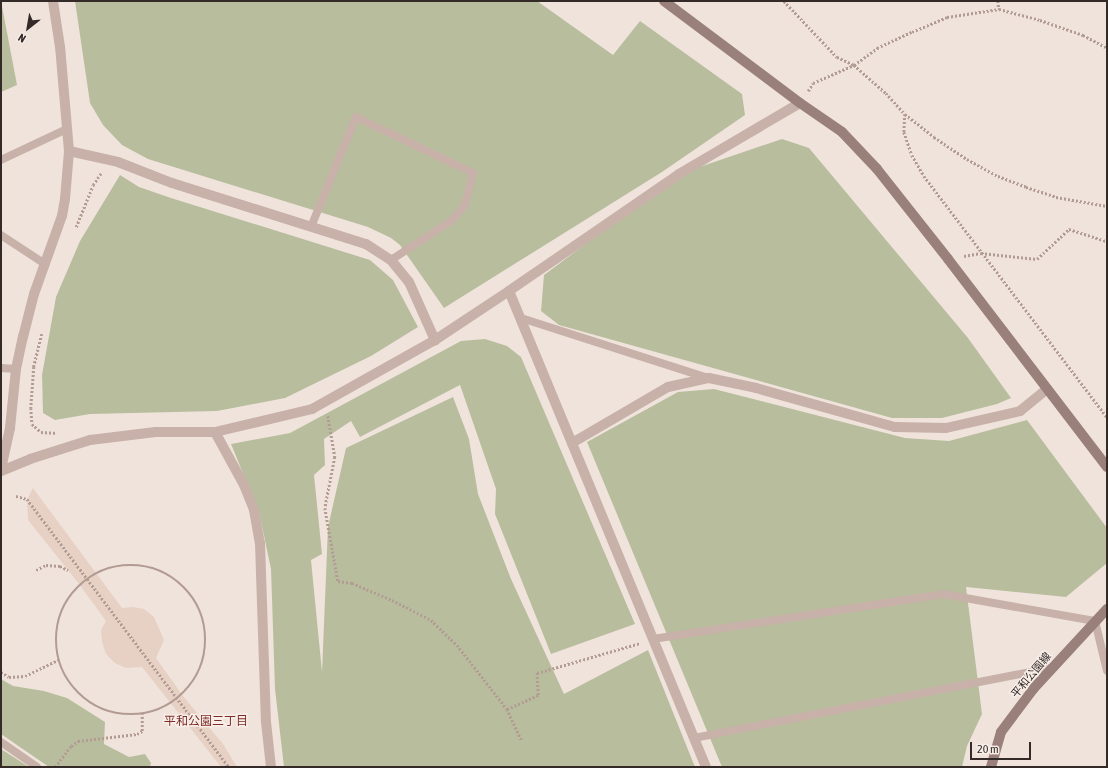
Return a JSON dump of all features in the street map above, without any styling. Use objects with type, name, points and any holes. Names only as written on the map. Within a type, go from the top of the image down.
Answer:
[{"type":"street","points":[[1,470],[10,428],[16,369],[25,330],[45,264],[62,216],[66,193],[69,151],[60,46],[53,1]]},
{"type":"street","points":[[664,1],[800,104],[842,132],[877,169],[948,259],[1107,467]]},
{"type":"street","points":[[1,470],[90,440],[156,432],[215,432],[312,409],[435,340],[510,291],[679,174],[800,104]]},
{"type":"street","points":[[69,151],[118,162],[172,183],[366,244],[391,260],[409,282],[435,340]]},
{"type":"street","points":[[510,291],[706,767]]},
{"type":"street","points":[[572,443],[668,387],[709,378],[756,388],[894,428],[946,428],[1020,411],[1047,389]]},
{"type":"street","points":[[215,432],[244,485],[254,510],[260,543],[266,722],[271,767]]},
{"type":"street","name":"平和公園線","points":[[991,767],[1001,732],[1034,688],[1107,608]]},
{"type":"lane","points":[[311,227],[356,117],[473,173],[465,205],[451,221],[391,260]]},
{"type":"lane","points":[[1,160],[67,129]]},
{"type":"lane","points":[[1,235],[45,264]]},
{"type":"lane","points":[[521,318],[709,378]]},
{"type":"lane","points":[[1,368],[16,369]]},
{"type":"lane","points":[[653,639],[943,594],[1095,621],[1107,671]]},
{"type":"lane","points":[[694,738],[1052,668]]},
{"type":"lane","points":[[1,742],[37,767]]},
{"type":"path","points":[[784,1],[838,57],[854,65],[886,93],[905,114],[956,152],[998,176],[1056,197],[1107,206]]},
{"type":"path","points":[[998,1],[999,9]]},
{"type":"path","points":[[800,104],[813,83],[854,65],[876,48],[947,18],[999,9],[1040,20],[1083,35],[1107,48]]},
{"type":"path","points":[[905,114],[904,132],[912,155],[924,176],[1107,417]]},
{"type":"path","points":[[74,233],[93,185],[100,173],[108,173]]},
{"type":"path","points":[[948,259],[981,253],[1038,259],[1069,229],[1107,241]]},
{"type":"path","points":[[42,333],[34,367],[31,408],[32,424],[41,432],[62,432]]},
{"type":"path","points":[[325,402],[334,457],[325,508],[338,581],[352,583],[392,600],[431,620],[457,645],[507,709],[522,741]]},
{"type":"path","points":[[16,496],[27,499],[229,767]]},
{"type":"path","points":[[36,570],[46,565],[60,566],[68,570]]},
{"type":"path","points":[[122,565],[147,566],[172,577],[189,589],[203,610],[207,628],[206,645],[201,666],[183,696],[173,705],[158,711],[142,714],[115,715],[96,706],[80,695],[64,678],[58,660],[56,630],[62,607],[73,590],[79,584],[88,580],[105,570],[122,565]]},
{"type":"path","points":[[507,709],[538,695],[537,673],[653,639]]},
{"type":"path","points":[[1,672],[9,677],[25,676],[58,660]]},
{"type":"path","points":[[56,767],[71,746],[78,741],[136,734],[142,731],[142,714]]},
{"type":"green space","points":[[1,1],[17,85],[1,92]]},
{"type":"green space","points":[[75,1],[537,1],[613,55],[640,21],[742,94],[745,115],[662,172],[444,308],[400,245],[391,238],[368,227],[148,159],[122,145],[103,125],[90,103]]},
{"type":"green space","points":[[782,139],[809,148],[968,338],[1011,398],[997,404],[942,418],[892,418],[559,325],[541,311],[544,275],[679,174]]},
{"type":"green space","points":[[120,175],[139,187],[171,198],[370,260],[393,280],[418,327],[371,356],[285,398],[217,411],[90,414],[55,420],[43,413],[42,375],[56,297],[80,241]]},
{"type":"green space","points":[[485,339],[507,346],[521,357],[635,624],[551,654],[495,514],[496,489],[460,385],[360,437],[351,421],[324,439],[325,465],[314,475],[322,554],[311,560],[322,672],[328,527],[346,448],[453,397],[469,439],[478,494],[511,579],[564,694],[648,650],[695,767],[284,767],[275,689],[271,569],[259,512],[231,444],[290,433],[461,341]]},
{"type":"green space","points":[[714,389],[905,438],[949,441],[1027,420],[1107,528],[1107,563],[1066,597],[966,587],[982,714],[967,746],[962,767],[722,767],[587,442],[678,392]]},
{"type":"green space","points":[[1,679],[13,686],[44,691],[67,698],[105,722],[104,744],[129,757],[145,754],[151,763],[150,767],[49,767],[1,734]]},
{"type":"green space","points":[[1,749],[29,767],[1,767]]},
{"type":"shaded area","points":[[33,488],[122,608],[133,607],[144,609],[154,617],[164,640],[156,658],[183,696],[223,744],[237,767],[221,767],[142,667],[126,668],[115,663],[106,654],[102,642],[101,630],[106,621],[79,584],[28,520],[27,500]]},
{"type":"district","name":"平和公園三丁目","points":[[206,722]]}]
